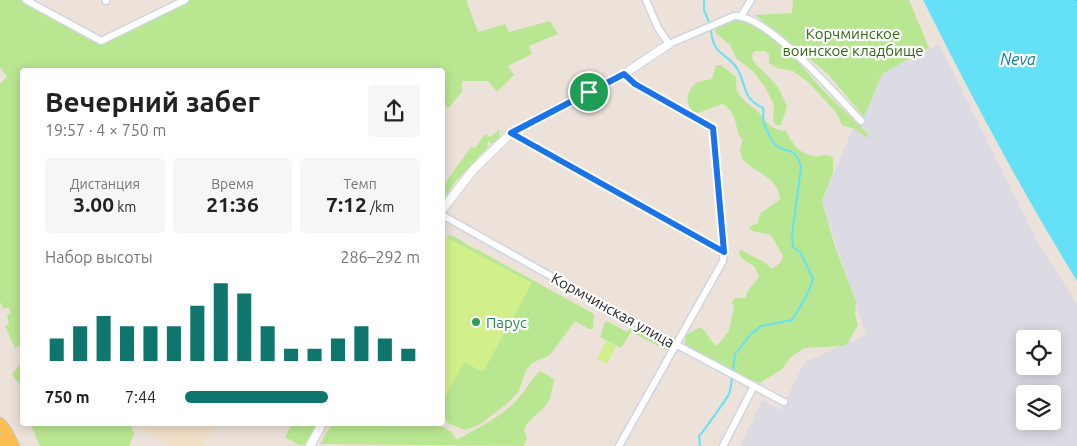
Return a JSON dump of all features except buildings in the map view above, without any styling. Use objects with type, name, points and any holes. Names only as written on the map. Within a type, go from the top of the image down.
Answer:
[{"type":"main road","points":[[0,423],[14,446]]},
{"type":"main road","points":[[0,438],[4,446]]},
{"type":"street","points":[[26,0],[101,41],[185,0]]},
{"type":"street","points":[[646,0],[658,28],[669,44]]},
{"type":"street","points":[[741,16],[751,0]]},
{"type":"street","points":[[445,206],[473,170],[511,133],[624,74],[669,44],[734,16],[741,16],[754,21],[779,39],[861,121]]},
{"type":"street","points":[[619,446],[723,261],[724,252],[713,128],[635,84],[624,74]]},
{"type":"street","points":[[511,133],[724,252]]},
{"type":"street","name":"Кормчинская улица","points":[[445,217],[676,345],[784,402]]},
{"type":"street","points":[[723,446],[754,386]]},
{"type":"street","points":[[310,446],[321,426]]},
{"type":"shaded area","points":[[939,44],[1039,244],[1077,304],[1077,446],[740,446],[762,400],[781,410],[801,369],[807,361],[866,335],[822,201],[854,126],[864,117],[882,74]]},
{"type":"shaded area","points":[[137,426],[215,426],[202,446],[171,446]]},
{"type":"green space","points":[[0,0],[21,0],[101,45],[189,0],[466,0],[478,32],[505,24],[509,32],[550,21],[558,34],[529,46],[532,54],[508,66],[514,75],[497,92],[488,81],[462,81],[462,92],[448,108],[445,106],[445,68],[20,68],[20,346],[15,348],[5,326],[9,324],[7,315],[11,313],[8,307],[4,309],[0,302],[0,84],[7,77],[0,67]]},
{"type":"green space","name":"Корчминское воинское кладбище","points":[[793,0],[909,0],[929,48],[882,74],[864,117],[828,74],[755,15],[792,13]]},
{"type":"green space","points":[[734,19],[748,22],[773,36],[823,90],[868,134],[867,138],[855,129],[842,125],[836,112],[808,82],[793,71],[777,68],[769,63],[769,54],[765,51],[755,51],[752,55],[753,61],[778,87],[787,106],[781,125],[776,125],[773,120],[774,105],[765,87],[753,71],[737,59],[730,45],[715,32],[716,27]]},
{"type":"green space","points":[[716,65],[721,65],[736,77],[740,96],[771,126],[777,130],[786,131],[800,151],[809,155],[826,155],[833,158],[833,173],[822,201],[835,246],[856,302],[855,315],[858,325],[848,343],[843,346],[804,348],[791,357],[782,369],[760,383],[736,374],[685,344],[686,335],[700,327],[717,346],[729,331],[734,307],[732,302],[735,298],[745,298],[749,289],[759,277],[755,267],[741,258],[739,251],[741,250],[764,262],[772,269],[781,262],[783,256],[771,235],[752,231],[749,227],[758,223],[760,214],[780,199],[779,192],[771,180],[742,159],[740,149],[743,140],[728,107],[722,104],[698,113],[693,111],[688,105],[688,96],[692,87],[698,82],[712,79]]},
{"type":"green space","points":[[499,130],[500,138],[491,144],[489,141],[488,147],[454,183],[445,197],[445,183],[471,147],[475,148],[485,134],[490,137]]},
{"type":"green space","points":[[449,235],[457,238],[594,314],[593,329],[589,329],[575,321],[550,355],[532,363],[526,370],[519,391],[509,402],[479,425],[465,430],[448,423],[445,419],[445,246]]},
{"type":"green space","name":"Парус","points":[[445,237],[532,283],[483,372],[464,362],[445,397]]},
{"type":"green space","points":[[605,322],[609,322],[627,332],[631,327],[671,348],[670,352],[631,332],[621,348],[600,337]]},
{"type":"green space","points":[[606,341],[616,346],[607,364],[597,359]]},
{"type":"green space","points":[[20,364],[20,386],[12,374]]},
{"type":"green space","points":[[540,371],[554,379],[546,406],[526,425],[524,430],[527,439],[523,446],[320,444],[331,426],[441,426],[448,430],[457,440],[491,421],[507,409]]},
{"type":"green space","points":[[31,426],[131,426],[134,434],[129,446],[40,446]]},
{"type":"green space","points":[[291,426],[315,426],[305,445],[299,445],[285,437]]},
{"type":"water","name":"Neva","points":[[923,0],[1077,0],[1077,281],[997,142]]},
{"type":"waterway","points":[[704,0],[704,10],[710,24]]},
{"type":"waterway","points":[[711,28],[712,37],[717,49],[738,70],[748,96],[763,108],[763,121],[772,141],[777,146],[796,155],[801,167],[792,236],[793,247],[801,253],[813,279],[807,295],[792,320],[761,326],[751,334],[735,354],[733,371]]},
{"type":"waterway","points":[[700,446],[699,436],[729,394],[732,378]]},
{"type":"place","name":"Парус","points":[[476,322]]},
{"type":"route","points":[[624,74],[635,84],[713,128],[724,252],[511,133],[589,92],[624,74]]}]
